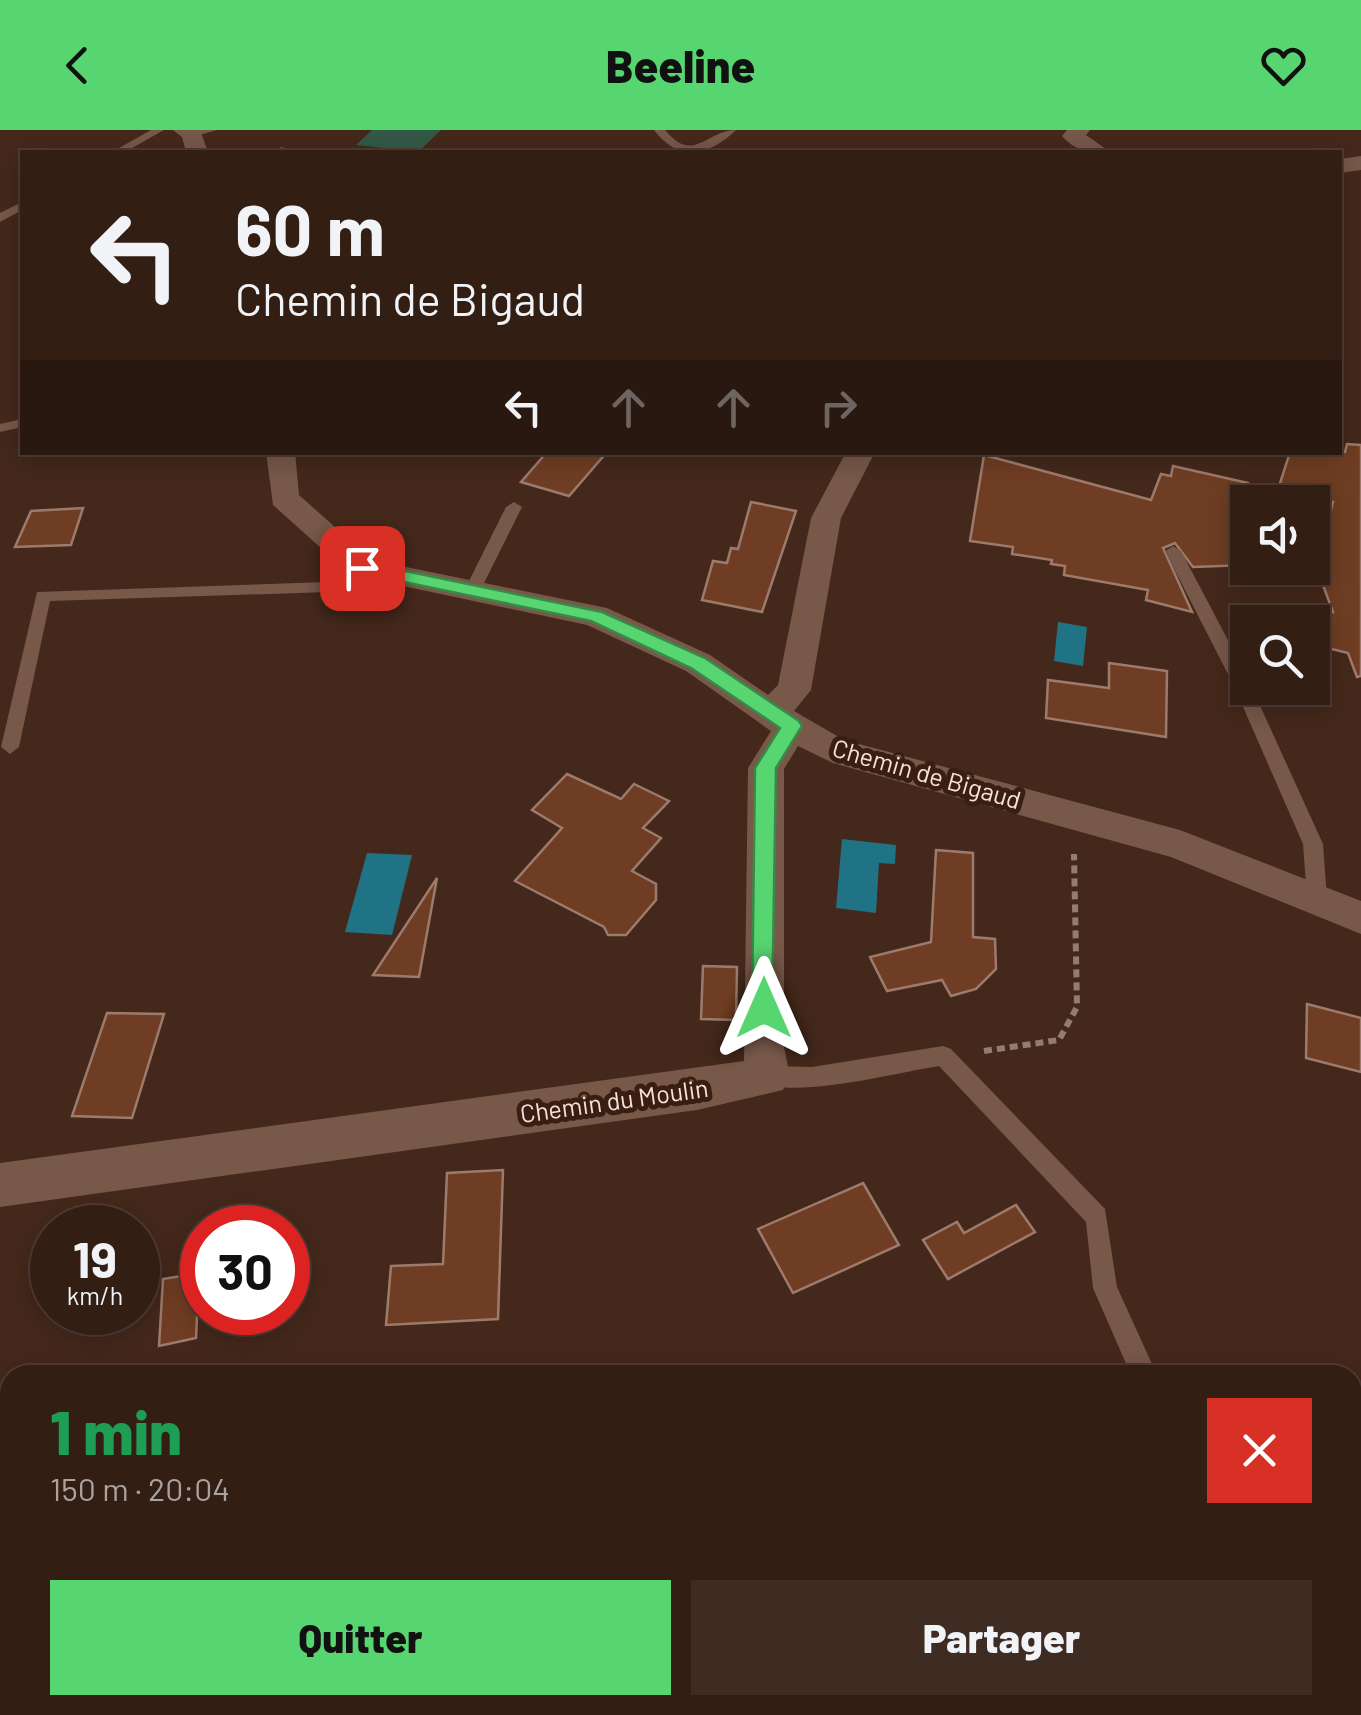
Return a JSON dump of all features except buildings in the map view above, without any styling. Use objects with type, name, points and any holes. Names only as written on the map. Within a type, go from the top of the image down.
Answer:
[{"type":"street","points":[[1079,130],[1074,136],[1078,142],[1093,150]]},
{"type":"street","name":"Chemin de Bigaud","points":[[280,455],[284,498],[362,568],[596,616],[698,663],[833,750],[1180,846],[1361,918]]},
{"type":"street","points":[[768,1076],[763,1048],[766,768],[794,690],[826,518],[858,455]]},
{"type":"street","name":"Chemin du Moulin","points":[[0,1185],[697,1090],[768,1076]]},
{"type":"lane","points":[[122,150],[159,130]]},
{"type":"lane","points":[[659,130],[666,140],[696,150],[710,148],[731,130]]},
{"type":"lane","points":[[471,592],[514,507]]},
{"type":"lane","points":[[1173,552],[1242,684],[1313,844],[1317,899]]},
{"type":"lane","points":[[10,747],[43,596],[329,586],[362,568]]},
{"type":"lane","points":[[943,1056],[1097,1217],[1105,1288],[1140,1365]]},
{"type":"lane","name":"Chemin du Moulin","points":[[768,1076],[812,1077],[943,1056]]},
{"type":"path","points":[[943,1056],[1059,1040],[1077,1007],[1075,815]]},
{"type":"green space","points":[[372,130],[441,130],[420,150],[356,145]]},
{"type":"water","points":[[1058,622],[1087,627],[1083,666],[1054,661]]},
{"type":"water","points":[[842,839],[896,845],[895,864],[879,863],[876,913],[836,908]]},
{"type":"water","points":[[367,853],[412,855],[392,935],[345,932]]},
{"type":"route","points":[[362,568],[444,588],[596,616],[698,663],[792,726],[776,746],[766,768],[764,1008]]}]
